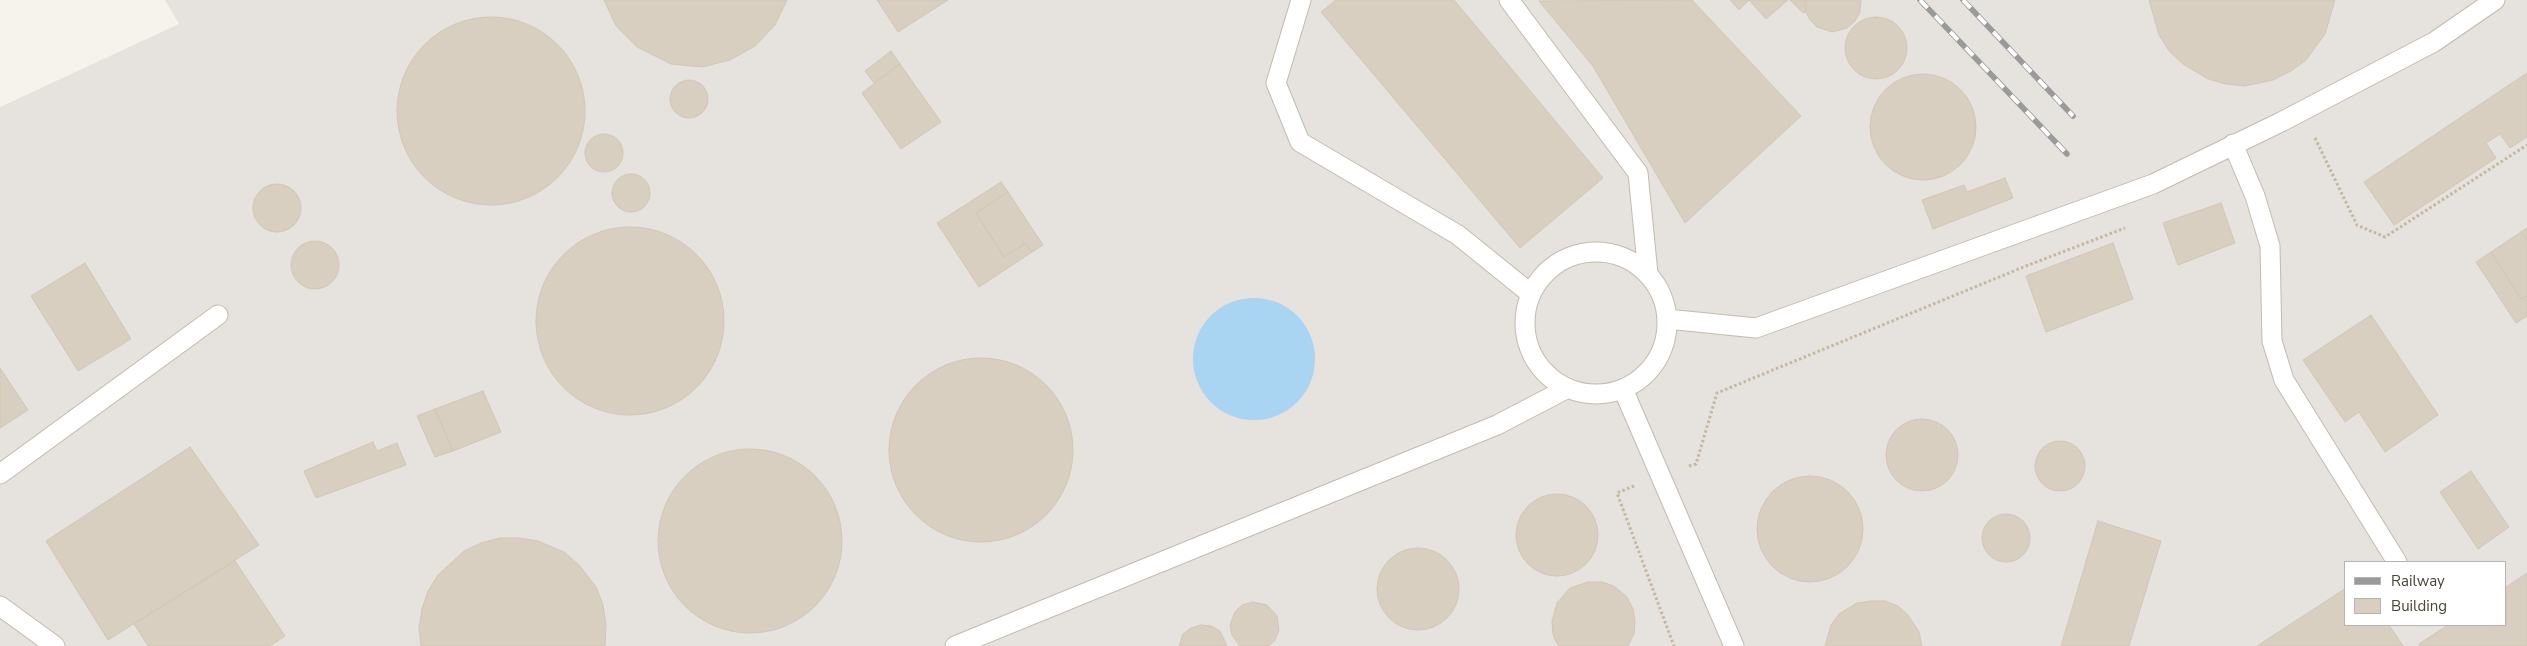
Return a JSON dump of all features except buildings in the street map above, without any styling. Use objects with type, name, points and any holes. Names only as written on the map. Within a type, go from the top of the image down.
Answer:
[{"type":"lane","points":[[1300,0],[1276,83],[1300,142],[1458,235],[1531,294]]},
{"type":"lane","points":[[1508,0],[1638,173],[1648,274]]},
{"type":"lane","points":[[1667,319],[1756,328],[2153,184],[2281,122],[2434,42],[2495,0]]},
{"type":"lane","points":[[2233,144],[2255,196],[2270,246],[2272,340],[2284,380],[2396,561]]},
{"type":"lane","points":[[1584,252],[1608,252],[1630,260],[1648,274],[1662,294],[1667,319],[1665,340],[1656,360],[1642,377],[1623,389],[1604,393],[1586,393],[1568,388],[1549,376],[1535,359],[1526,338],[1525,316],[1531,294],[1544,274],[1562,260],[1584,252]]},
{"type":"lane","points":[[0,474],[218,315]]},
{"type":"lane","points":[[955,646],[1497,425],[1568,388]]},
{"type":"lane","points":[[1623,389],[1734,646]]},
{"type":"lane","points":[[0,606],[55,646]]},
{"type":"path","points":[[2307,142],[2324,133]]},
{"type":"path","points":[[2316,138],[2357,225],[2385,237],[2527,145]]},
{"type":"path","points":[[1674,646],[1617,493],[1696,464],[1717,393],[2026,266],[2134,224]]},
{"type":"shaded area","points":[[165,0],[2527,0],[2527,646],[0,646],[0,107],[179,24]]},
{"type":"water","points":[[1254,298],[1277,303],[1297,316],[1310,336],[1315,359],[1310,382],[1297,402],[1277,415],[1254,420],[1231,415],[1211,402],[1198,382],[1193,359],[1198,336],[1211,316],[1231,303]]},
{"type":"railway","points":[[1920,0],[2067,154]]},
{"type":"railway","points":[[1963,0],[2073,116]]}]
